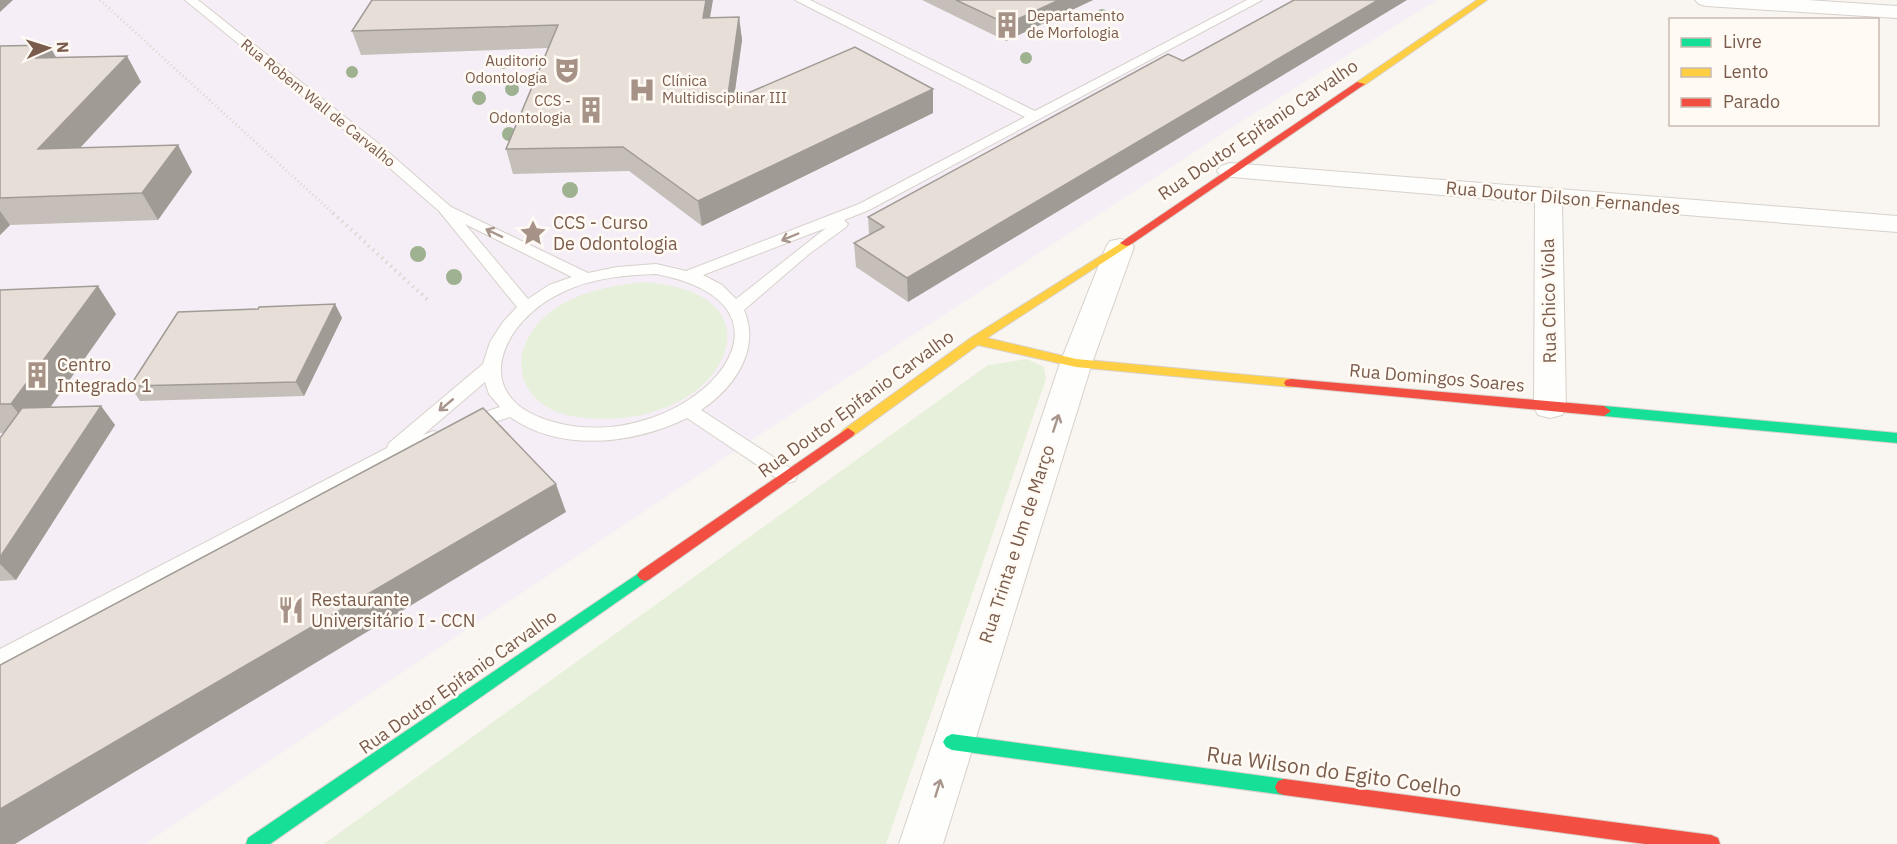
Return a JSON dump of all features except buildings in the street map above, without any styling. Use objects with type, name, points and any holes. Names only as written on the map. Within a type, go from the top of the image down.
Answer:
[{"type":"street","name":"Rua Doutor Epifanio Carvalho","points":[[255,844],[788,476],[976,340],[1120,247],[1483,0]]},
{"type":"street","points":[[1706,0],[1897,12]]},
{"type":"street","name":"Rua Doutor Dilson Fernandes","points":[[1230,171],[1897,224]]},
{"type":"street","name":"Rua Chico Viola","points":[[1548,196],[1550,406]]},
{"type":"street","name":"Rua Trinta e Um de Março","points":[[921,844],[1076,363],[1120,247]]},
{"type":"street","name":"Rua Domingos Soares","points":[[976,340],[1076,363],[1897,438]]},
{"type":"street","name":"Rua Wilson do Egito Coelho","points":[[952,742],[1711,844]]},
{"type":"lane","name":"Rua Robem Wall de Carvalho","points":[[191,0],[374,147],[444,208],[526,307]]},
{"type":"lane","points":[[801,0],[1034,116]]},
{"type":"lane","points":[[689,275],[864,207],[1256,0]]},
{"type":"lane","points":[[736,308],[804,251],[864,207]]},
{"type":"lane","name":"Rua Robem Wall de Carvalho","points":[[444,208],[584,277]]},
{"type":"lane","points":[[656,269],[689,275],[717,289],[736,308],[744,333],[738,360],[719,386],[688,410],[651,425],[612,433],[573,433],[538,424],[512,410],[496,390],[491,367],[493,351],[501,336],[526,307],[553,290],[584,277],[620,270],[656,269]]},
{"type":"lane","points":[[388,455],[491,367]]},
{"type":"lane","points":[[0,659],[388,455],[512,410]]},
{"type":"lane","points":[[688,410],[788,476]]},
{"type":"path","points":[[100,0],[429,301]]},
{"type":"shaded area","points":[[0,0],[1437,0],[1250,116],[741,447],[145,844],[0,844]]},
{"type":"green space","points":[[647,282],[691,291],[704,298],[718,311],[726,324],[727,339],[724,354],[707,381],[680,401],[655,411],[630,417],[604,419],[578,417],[556,411],[539,401],[528,388],[522,372],[522,355],[528,339],[539,322],[556,308],[578,297],[612,287]]},
{"type":"green space","points":[[1027,359],[1044,367],[1046,379],[886,844],[324,844],[988,365]]},
{"type":"traffic: fast","points":[[1604,411],[1897,438]]},
{"type":"traffic: fast","points":[[255,844],[645,575]]},
{"type":"traffic: fast","points":[[952,742],[1284,787]]},
{"type":"traffic: slow","points":[[1360,84],[1483,0]]},
{"type":"traffic: slow","points":[[848,433],[976,340],[1126,243]]},
{"type":"traffic: slow","points":[[976,340],[1076,363],[1291,383]]},
{"type":"traffic: jam","points":[[1126,243],[1360,84]]},
{"type":"traffic: jam","points":[[1291,383],[1604,411]]},
{"type":"traffic: jam","points":[[645,575],[848,433]]},
{"type":"traffic: jam","points":[[1284,787],[1711,844]]},
{"type":"place","name":"Departamento de Morfologia","points":[[1007,25]]},
{"type":"place","name":"Auditorio Odontologia","points":[[567,70]]},
{"type":"place","name":"Clínica Multidisciplinar III","points":[[642,90]]},
{"type":"place","name":"CCS - Odontologia","points":[[591,110]]},
{"type":"place","name":"CCS - Curso De Odontologia","points":[[533,233]]},
{"type":"place","name":"Centro Integrado 1","points":[[37,375]]},
{"type":"place","name":"Restaurante Universitário I - CCN","points":[[291,610]]}]
